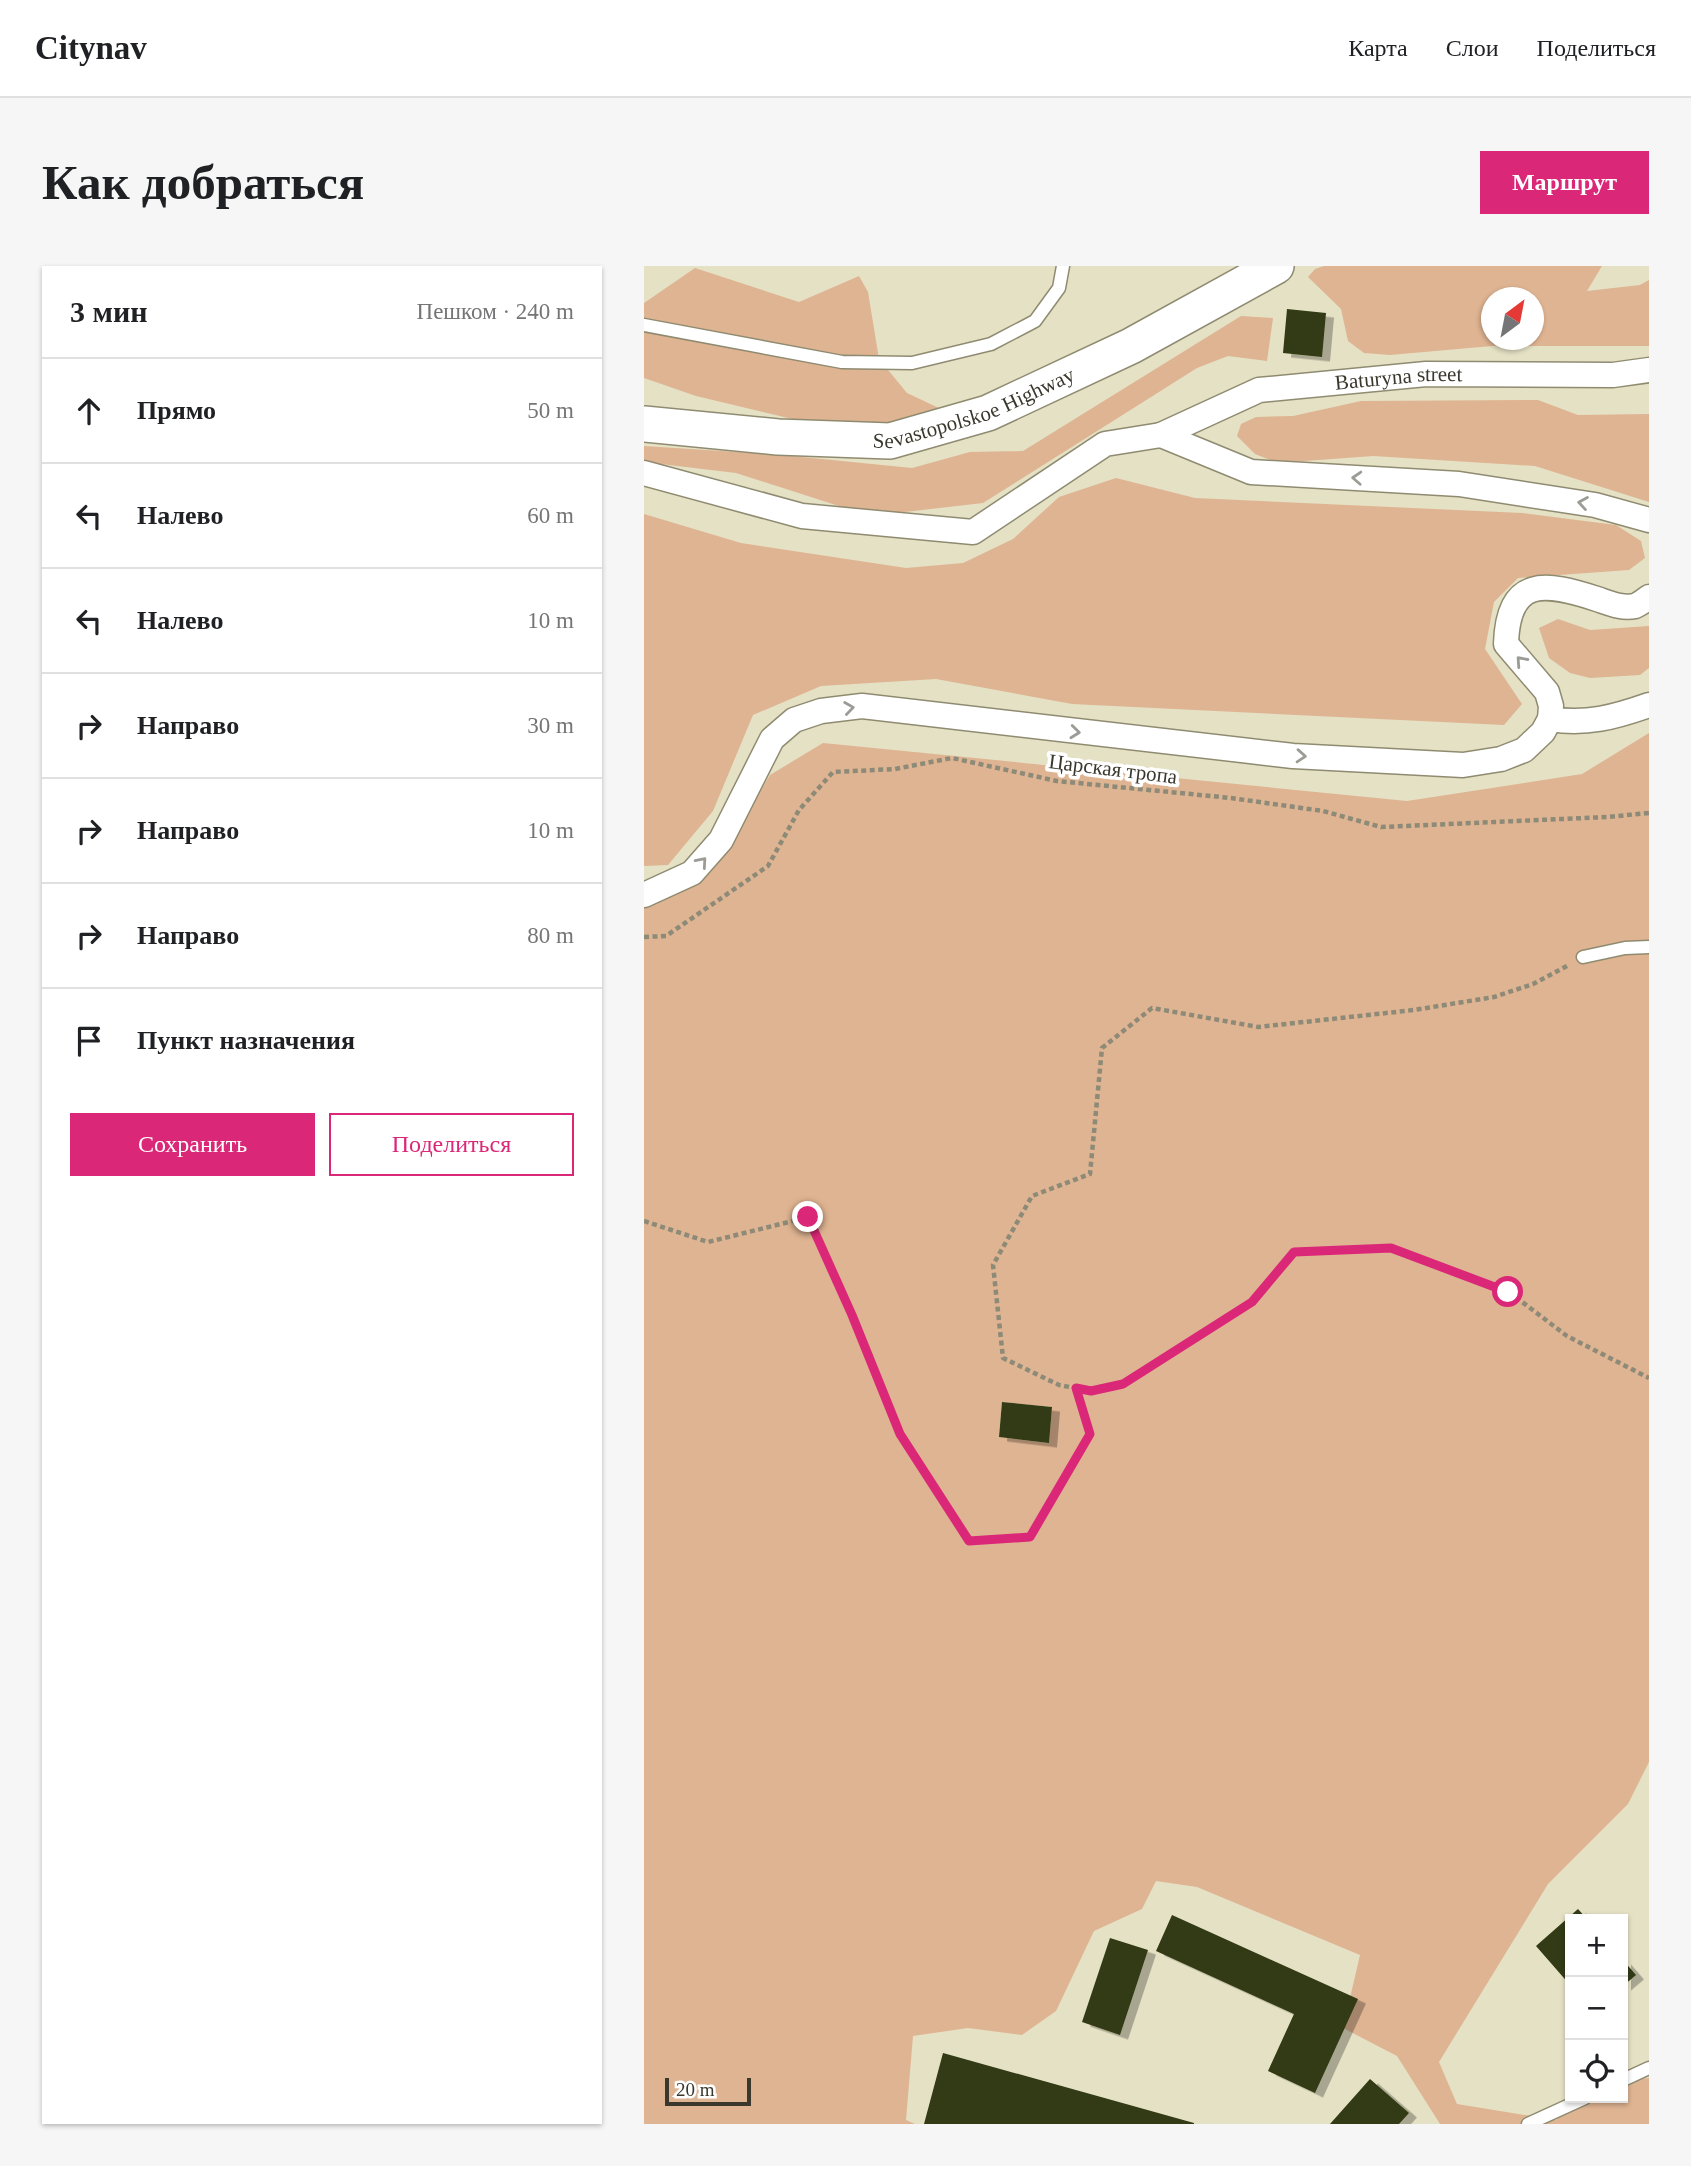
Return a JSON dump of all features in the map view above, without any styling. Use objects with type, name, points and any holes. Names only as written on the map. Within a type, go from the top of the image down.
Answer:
[{"type":"main road","name":"Sevastopolskoe Highway","points":[[644,424],[778,437],[890,440],[988,413],[1132,346],[1276,266]]},
{"type":"street","name":"Baturyna street","points":[[644,474],[802,516],[973,532],[1105,444],[1161,435],[1259,390],[1426,374],[1613,374],[1649,370]]},
{"type":"street","points":[[1161,435],[1251,472],[1459,484],[1595,505],[1649,520]]},
{"type":"street","points":[[644,895],[692,873],[721,840],[772,739],[794,720],[821,711],[862,706],[1293,756],[1463,765],[1501,759],[1524,750],[1543,732],[1550,719],[1551,706],[1547,692],[1506,644],[1507,622],[1513,603],[1525,591],[1550,587],[1621,607],[1636,606],[1649,597]]},
{"type":"street","points":[[1550,719],[1588,722],[1616,717],[1649,705]]},
{"type":"lane","points":[[644,326],[842,362],[912,363],[991,344],[1035,321],[1059,288],[1063,266]]},
{"type":"lane","points":[[1583,957],[1625,948],[1649,947]]},
{"type":"lane","points":[[1628,2078],[1649,2068]]},
{"type":"lane","points":[[1528,2124],[1574,2103]]},
{"type":"path","name":"Царская тропа","points":[[644,937],[666,936],[768,866],[799,810],[833,772],[895,769],[952,758],[1057,781],[1231,798],[1323,811],[1381,827],[1649,813]]},
{"type":"path","points":[[1583,957],[1533,984],[1494,996],[1414,1010],[1258,1027],[1152,1008],[1102,1048],[1090,1174],[1032,1196],[993,1265],[1003,1358],[1059,1385],[1091,1391],[1123,1384],[1252,1302],[1294,1252],[1391,1248],[1508,1292],[1567,1336],[1649,1378]]},
{"type":"path","points":[[644,1221],[708,1242],[808,1217],[852,1315],[900,1434],[969,1541],[1030,1537],[1090,1434],[1076,1388]]},
{"type":"shaded area","points":[[1324,266],[1602,266],[1587,291],[1640,285],[1649,280],[1649,346],[1544,346],[1544,287],[1481,287],[1481,347],[1390,355],[1364,353],[1348,341],[1341,309],[1308,277],[1315,269]]},
{"type":"shaded area","points":[[695,268],[799,302],[859,276],[868,292],[879,359],[907,393],[941,409],[915,425],[817,425],[696,396],[644,378],[644,303]]},
{"type":"shaded area","points":[[1241,316],[1273,318],[1267,361],[1228,356],[1197,368],[983,503],[870,516],[736,473],[644,462],[644,446],[782,455],[912,468],[970,452],[1023,451]]},
{"type":"shaded area","points":[[1538,400],[1578,415],[1649,414],[1649,502],[1535,466],[1373,456],[1278,463],[1255,454],[1237,436],[1241,424],[1256,417],[1293,416],[1361,401]]},
{"type":"shaded area","points":[[1116,478],[1195,498],[1522,513],[1616,525],[1641,541],[1645,558],[1629,570],[1518,578],[1494,602],[1485,649],[1522,704],[1504,725],[1072,704],[936,679],[821,686],[753,715],[713,811],[668,865],[644,866],[644,514],[741,543],[906,568],[963,563],[1013,539],[1059,497]]},
{"type":"shaded area","points":[[1558,619],[1590,630],[1649,626],[1649,668],[1640,675],[1590,678],[1570,673],[1549,658],[1539,628]]},
{"type":"shaded area","points":[[1649,733],[1649,1762],[1628,1804],[1548,1884],[1439,2062],[1457,2104],[1556,2120],[1575,2103],[1628,2103],[1628,2080],[1649,2078],[1649,2124],[1440,2124],[1397,2056],[1343,2028],[1360,1955],[1197,1887],[1156,1881],[1142,1909],[1094,1931],[1056,2011],[1022,2035],[968,2028],[913,2036],[906,2120],[915,2124],[644,2124],[644,905],[716,864],[770,775],[823,743],[1407,801],[1582,774]],"holes":[[[1002,1402],[1052,1407],[1049,1443],[999,1437]]]},
{"type":"building","points":[[1287,309],[1326,313],[1322,357],[1283,353]]},
{"type":"building","points":[[1002,1402],[1052,1407],[1049,1443],[999,1437]]},
{"type":"building","points":[[1172,1915],[1358,1999],[1315,2093],[1268,2071],[1294,2014],[1156,1951]]},
{"type":"building","points":[[1565,1920],[1565,1979],[1536,1946]]},
{"type":"building","points":[[1110,1938],[1148,1950],[1120,2035],[1082,2022]]},
{"type":"building","points":[[1628,1966],[1636,1975],[1628,1982]]},
{"type":"building","points":[[943,2053],[1194,2123],[1194,2124],[924,2124]]},
{"type":"building","points":[[1370,2079],[1409,2113],[1399,2124],[1330,2124]]},
{"type":"route","points":[[808,1217],[852,1315],[900,1434],[969,1541],[1030,1537],[1090,1434],[1076,1388],[1091,1391],[1123,1384],[1252,1302],[1294,1252],[1391,1248],[1508,1292]]}]
